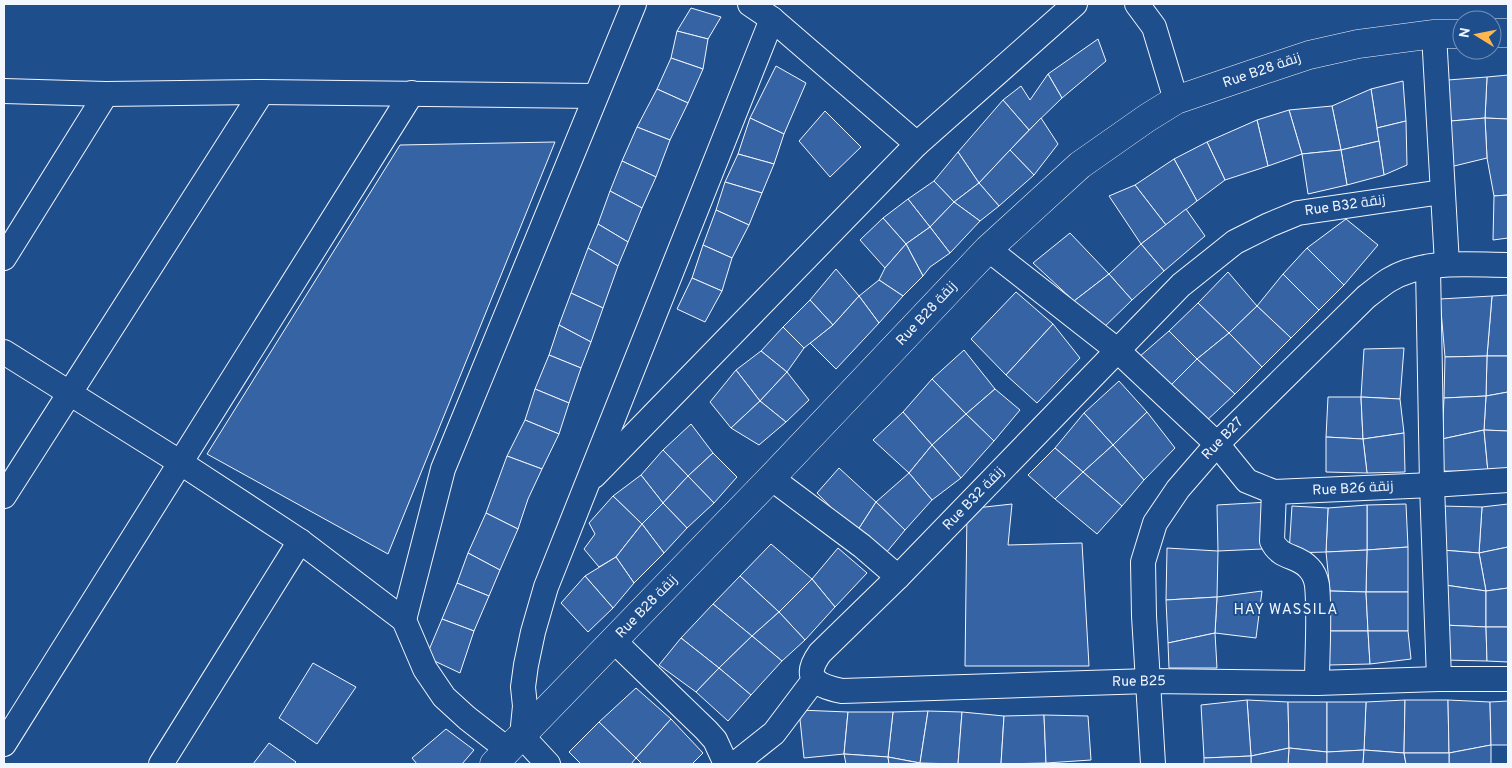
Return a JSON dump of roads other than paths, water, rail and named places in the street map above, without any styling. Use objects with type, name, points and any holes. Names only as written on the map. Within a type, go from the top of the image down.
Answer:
[{"type":"street","points":[[404,620],[443,469],[634,4]]},
{"type":"street","points":[[750,4],[772,19],[917,144]]},
{"type":"street","points":[[586,485],[917,144],[1075,4]]},
{"type":"street","points":[[1137,4],[1154,27],[1176,100]]},
{"type":"street","points":[[508,750],[525,706],[523,688],[533,632],[546,587],[772,19]]},
{"type":"street","points":[[1434,34],[1442,192],[1437,266],[1432,485],[1439,679]]},
{"type":"street","name":"Rue B28 زنقة","points":[[508,750],[772,478],[988,250],[1080,165],[1176,100],[1309,55],[1358,44],[1434,34],[1452,34]]},
{"type":"street","points":[[4,90],[106,94],[262,92],[595,96]]},
{"type":"street","points":[[4,496],[262,92]]},
{"type":"street","points":[[4,744],[412,93]]},
{"type":"street","points":[[4,258],[106,94]]},
{"type":"street","name":"Rue B32 زنقة","points":[[814,680],[812,672],[813,662],[820,653],[898,577],[1181,285],[1235,242],[1298,212],[1442,192]]},
{"type":"street","points":[[988,250],[1117,350],[1217,444]]},
{"type":"street","name":"Rue B27","points":[[1153,764],[1144,616],[1143,562],[1154,523],[1178,489],[1217,444],[1366,297],[1390,280],[1405,273],[1437,266],[1508,265]]},
{"type":"street","points":[[4,352],[181,463],[300,541],[404,620],[425,669],[444,697],[508,750],[548,764]]},
{"type":"street","name":"Rue B26 زنقة","points":[[1217,444],[1247,481],[1274,492],[1508,480]]},
{"type":"street","points":[[772,478],[862,546],[898,577]]},
{"type":"street","points":[[1274,492],[1272,541],[1275,547],[1286,556],[1300,560],[1308,566],[1314,575],[1317,585],[1317,684]]},
{"type":"street","points":[[161,764],[300,541]]},
{"type":"street","points":[[614,641],[706,730],[715,740],[726,764]]},
{"type":"street","name":"Rue B25","points":[[814,680],[819,685],[842,692],[1148,681],[1317,684],[1439,679],[1508,680]]},
{"type":"street","points":[[735,764],[774,733],[814,680]]},
{"type":"district","name":"HAY WASSILA","points":[[1286,610]]}]
